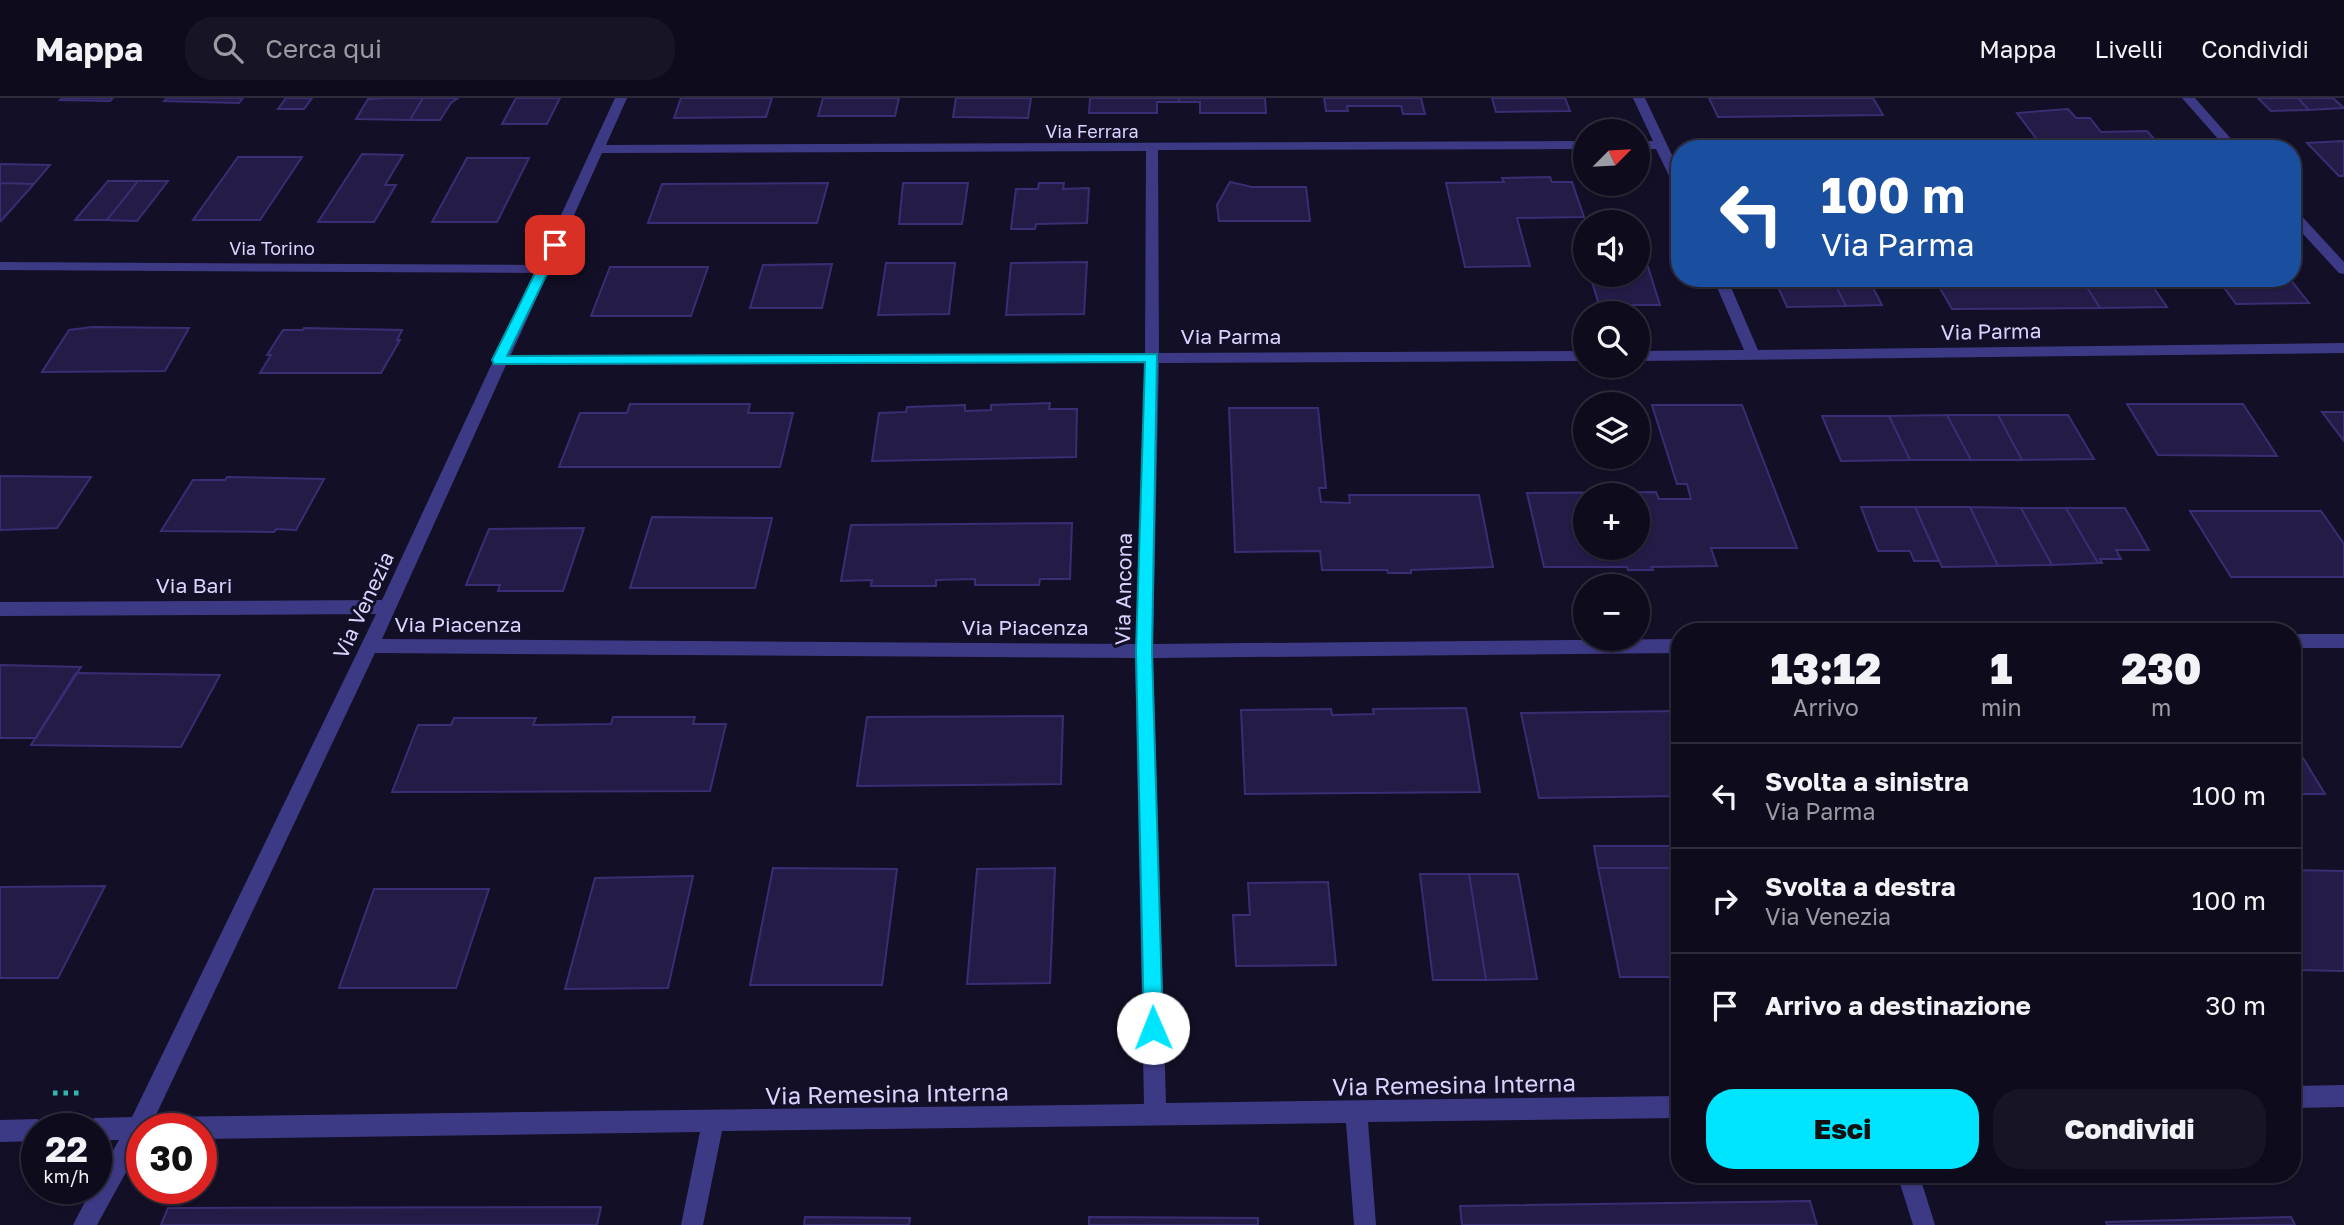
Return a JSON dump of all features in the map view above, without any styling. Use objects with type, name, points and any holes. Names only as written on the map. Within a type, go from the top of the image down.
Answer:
[{"type":"street","name":"Via Venezia","points":[[145,1113],[370,646],[621,98]]},
{"type":"street","points":[[1639,98],[1671,166]]},
{"type":"street","points":[[2188,98],[2226,140]]},
{"type":"street","name":"Via Ferrara","points":[[598,149],[1573,145]]},
{"type":"street","points":[[1650,145],[1662,145]]},
{"type":"street","name":"Via Ancona","points":[[1152,148],[1152,357],[1144,651],[1155,1116]]},
{"type":"street","points":[[2301,224],[2344,270]]},
{"type":"street","name":"Via Torino","points":[[0,266],[544,270]]},
{"type":"street","points":[[1724,287],[1753,355]]},
{"type":"street","name":"Via Parma","points":[[1650,356],[2344,348]]},
{"type":"street","name":"Via Parma","points":[[499,360],[1573,356]]},
{"type":"street","name":"Via Bari","points":[[0,609],[388,607]]},
{"type":"street","points":[[2301,641],[2344,641]]},
{"type":"street","name":"Via Piacenza","points":[[370,646],[1144,651],[1671,646]]},
{"type":"street","points":[[2301,1097],[2344,1096]]},
{"type":"street","name":"Via Remesina Interna","points":[[217,1127],[1671,1107]]},
{"type":"street","points":[[1356,1112],[1365,1225]]},
{"type":"street","points":[[692,1225],[713,1122]]},
{"type":"street","points":[[0,1131],[21,1130]]},
{"type":"street","name":"Via Venezia","points":[[84,1225],[126,1150]]},
{"type":"street","points":[[1911,1183],[1924,1225]]},
{"type":"building","points":[[113,98],[110,101],[60,100]]},
{"type":"building","points":[[167,98],[243,98],[239,103],[164,101]]},
{"type":"building","points":[[286,98],[312,98],[304,109],[278,109]]},
{"type":"building","points":[[423,98],[410,120],[356,119],[368,99]]},
{"type":"building","points":[[423,98],[458,98],[451,103],[440,120],[410,120]]},
{"type":"building","points":[[516,98],[560,98],[547,124],[502,124]]},
{"type":"building","points":[[681,98],[772,98],[766,117],[674,118]]},
{"type":"building","points":[[823,98],[899,98],[895,116],[818,116]]},
{"type":"building","points":[[956,98],[1031,98],[1028,118],[953,117]]},
{"type":"building","points":[[1090,98],[1179,98],[1179,102],[1157,102],[1157,113],[1089,113]]},
{"type":"building","points":[[1179,98],[1265,98],[1266,113],[1200,113],[1200,102],[1179,102]]},
{"type":"building","points":[[1324,98],[1421,98],[1425,114],[1403,114],[1401,106],[1347,106],[1348,111],[1326,111]]},
{"type":"building","points":[[1492,98],[1565,98],[1570,111],[1496,112]]},
{"type":"building","points":[[1709,98],[1873,98],[1883,115],[1718,117]]},
{"type":"building","points":[[2258,98],[2298,98],[2309,110],[2271,111]]},
{"type":"building","points":[[2298,98],[2333,98],[2344,108],[2309,110]]},
{"type":"building","points":[[2068,109],[2076,118],[2090,118],[2101,132],[2147,131],[2155,140],[2037,140],[2017,113]]},
{"type":"building","points":[[2344,141],[2344,176],[2339,176],[2307,143]]},
{"type":"building","points":[[362,154],[403,155],[385,185],[396,185],[374,222],[318,222]]},
{"type":"building","points":[[238,157],[302,157],[260,220],[193,220]]},
{"type":"building","points":[[467,158],[529,158],[497,222],[432,222]]},
{"type":"building","points":[[0,165],[50,165],[34,184],[0,183]]},
{"type":"building","points":[[1550,177],[1552,182],[1572,182],[1573,196],[1577,196],[1582,210],[1573,210],[1573,217],[1517,218],[1530,266],[1465,267],[1446,183],[1504,182],[1502,178]]},
{"type":"building","points":[[108,181],[138,181],[107,220],[75,220]]},
{"type":"building","points":[[138,181],[168,181],[137,221],[107,220]]},
{"type":"building","points":[[1230,182],[1252,187],[1306,187],[1310,221],[1219,221],[1217,205]]},
{"type":"building","points":[[0,183],[34,184],[1,221],[0,221]]},
{"type":"building","points":[[828,183],[817,223],[648,223],[662,184]]},
{"type":"building","points":[[903,183],[968,183],[962,224],[899,224]]},
{"type":"building","points":[[1039,183],[1064,183],[1063,189],[1089,188],[1087,223],[1036,224],[1035,229],[1011,229],[1016,189],[1038,189]]},
{"type":"building","points":[[1087,262],[1084,314],[1006,315],[1011,263]]},
{"type":"building","points":[[886,263],[955,263],[949,314],[878,315]]},
{"type":"building","points":[[832,264],[822,308],[750,308],[763,265]]},
{"type":"building","points":[[610,267],[708,267],[691,316],[591,316]]},
{"type":"building","points":[[1650,273],[1660,305],[1650,305],[1650,301],[1598,301],[1594,287],[1650,287]]},
{"type":"building","points":[[1778,287],[1836,287],[1846,306],[1787,307]]},
{"type":"building","points":[[1836,287],[1873,287],[1882,305],[1846,306]]},
{"type":"building","points":[[1939,287],[2087,287],[2100,308],[1952,309]]},
{"type":"building","points":[[2087,287],[2153,287],[2167,307],[2100,308]]},
{"type":"building","points":[[2224,287],[2296,287],[2309,303],[2236,304]]},
{"type":"building","points":[[92,327],[189,328],[165,371],[42,372],[69,330]]},
{"type":"building","points":[[283,330],[402,330],[397,340],[400,340],[381,373],[260,373],[271,355],[267,355]]},
{"type":"building","points":[[1050,403],[1049,409],[1077,409],[1076,457],[872,461],[879,413],[906,412],[907,407],[965,405],[965,411],[991,410],[991,405]]},
{"type":"building","points":[[630,404],[750,404],[748,413],[793,413],[780,467],[559,467],[580,413],[627,413]]},
{"type":"building","points":[[2127,404],[2243,404],[2277,456],[2158,455]]},
{"type":"building","points":[[1652,405],[1742,405],[1797,548],[1711,548],[1717,566],[1651,567],[1653,570],[1628,570],[1627,567],[1544,567],[1527,493],[1573,493],[1573,560],[1650,560],[1650,492],[1656,492],[1659,499],[1691,499],[1687,484],[1677,484]]},
{"type":"building","points":[[1229,408],[1318,408],[1326,488],[1319,488],[1321,502],[1350,503],[1349,495],[1479,495],[1493,567],[1411,570],[1411,573],[1388,573],[1387,570],[1322,570],[1320,551],[1235,552]]},
{"type":"building","points":[[2322,412],[2344,412],[2344,441]]},
{"type":"building","points":[[1947,415],[1971,460],[1910,460],[1889,416]]},
{"type":"building","points":[[1947,415],[1998,415],[2022,460],[1971,460]]},
{"type":"building","points":[[1998,415],[2068,415],[2094,459],[2022,460]]},
{"type":"building","points":[[1822,416],[1889,416],[1910,460],[1841,461]]},
{"type":"building","points":[[0,476],[91,477],[57,528],[0,530]]},
{"type":"building","points":[[227,477],[324,479],[296,530],[161,531],[193,480],[225,480]]},
{"type":"building","points":[[1861,507],[1915,507],[1939,561],[1914,561],[1910,551],[1878,551]]},
{"type":"building","points":[[1915,507],[1970,507],[1998,566],[1942,567]]},
{"type":"building","points":[[1970,507],[2021,508],[2052,565],[1998,566]]},
{"type":"building","points":[[2021,508],[2066,508],[2098,563],[2052,565]]},
{"type":"building","points":[[2066,508],[2125,508],[2149,550],[2116,550],[2121,559],[2100,559],[2102,563],[2098,563]]},
{"type":"building","points":[[2190,511],[2321,511],[2344,544],[2344,577],[2231,577]]},
{"type":"building","points":[[652,517],[772,518],[755,588],[630,588]]},
{"type":"building","points":[[1072,523],[1070,579],[1040,579],[1039,585],[975,585],[975,579],[936,580],[936,586],[871,586],[872,580],[841,581],[851,525]]},
{"type":"building","points":[[584,528],[563,591],[498,591],[500,585],[466,585],[489,529]]},
{"type":"building","points":[[0,665],[81,667],[36,738],[0,738]]},
{"type":"building","points":[[76,673],[220,675],[181,747],[31,745]]},
{"type":"building","points":[[1466,708],[1480,792],[1245,794],[1241,710],[1331,709],[1332,715],[1374,714],[1373,709]]},
{"type":"building","points":[[1671,711],[1671,796],[1539,798],[1521,713]]},
{"type":"building","points":[[1063,716],[1061,784],[857,786],[867,717]]},
{"type":"building","points":[[613,717],[695,717],[693,724],[726,724],[710,791],[392,792],[418,725],[451,725],[454,718],[536,718],[533,725],[611,724]]},
{"type":"building","points":[[2301,755],[2325,794],[2301,794]]},
{"type":"building","points":[[1594,846],[1671,846],[1671,868],[1598,868]]},
{"type":"building","points":[[773,868],[897,869],[882,985],[750,985]]},
{"type":"building","points":[[1055,868],[1050,983],[967,984],[977,869]]},
{"type":"building","points":[[1598,868],[1671,868],[1671,977],[1620,977]]},
{"type":"building","points":[[2301,870],[2344,871],[2344,971],[2301,970]]},
{"type":"building","points":[[1420,874],[1469,874],[1486,980],[1433,980]]},
{"type":"building","points":[[1469,874],[1518,874],[1537,979],[1486,980]]},
{"type":"building","points":[[693,876],[668,988],[565,989],[595,878]]},
{"type":"building","points":[[1328,882],[1336,965],[1236,966],[1233,915],[1250,915],[1248,883]]},
{"type":"building","points":[[105,886],[58,978],[0,978],[0,887]]},
{"type":"building","points":[[374,889],[489,889],[456,988],[339,988]]},
{"type":"building","points":[[1810,1201],[1817,1225],[1462,1225],[1460,1206]]},
{"type":"building","points":[[601,1207],[597,1225],[161,1225],[168,1208]]},
{"type":"building","points":[[805,1217],[910,1218],[909,1225],[804,1225]]},
{"type":"building","points":[[1089,1217],[1258,1218],[1258,1225],[1089,1225]]},
{"type":"building","points":[[2291,1217],[2295,1225],[2107,1225],[2106,1222]]},
{"type":"route","points":[[555,245],[499,360],[1152,357],[1144,651],[1153,1028]]}]
